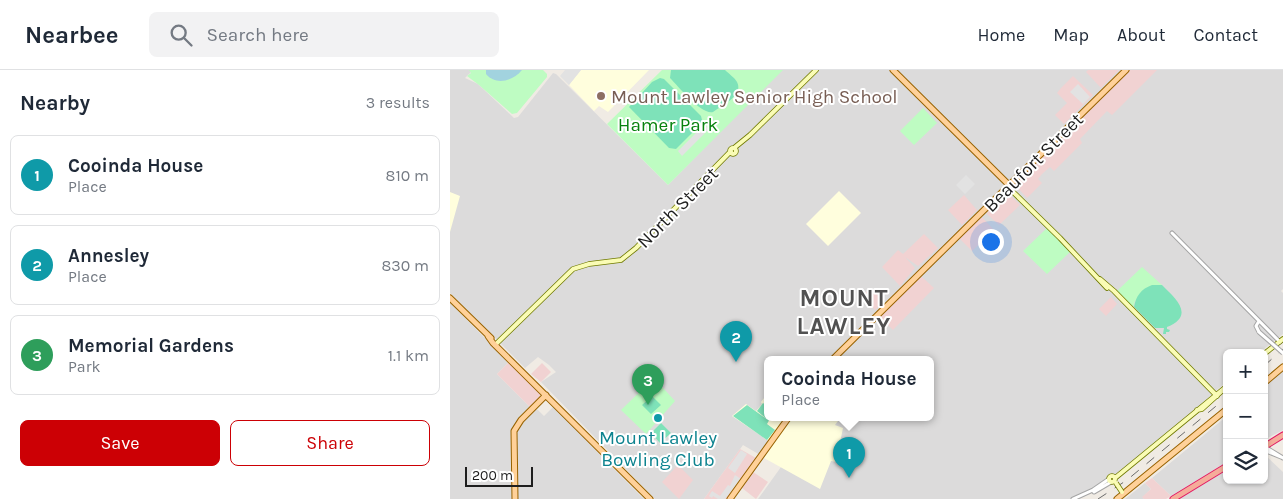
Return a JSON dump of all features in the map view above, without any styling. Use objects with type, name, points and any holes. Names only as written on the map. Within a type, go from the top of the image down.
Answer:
[{"type":"highway","points":[[1268,444],[1282,435]]},
{"type":"highway","points":[[1173,499],[1223,468]]},
{"type":"main road","name":"North Street","points":[[497,345],[574,269],[589,264],[614,261],[626,256],[816,70]]},
{"type":"main road","points":[[893,70],[1215,396]]},
{"type":"main road","name":"Beaufort Street","points":[[834,356],[851,336],[1124,70]]},
{"type":"main road","points":[[450,298],[650,499]]},
{"type":"main road","points":[[1268,351],[1281,340]]},
{"type":"main road","points":[[1268,376],[1283,366]]},
{"type":"main road","points":[[1268,379],[1283,366]]},
{"type":"main road","points":[[1122,496],[1113,481],[1223,389]]},
{"type":"main road","points":[[514,499],[513,433],[516,425],[548,396]]},
{"type":"main road","points":[[1122,496],[1223,412]]},
{"type":"main road","points":[[1122,496],[1223,416]]},
{"type":"main road","points":[[731,499],[787,421]]},
{"type":"street","points":[[1172,234],[1259,321],[1281,340]]},
{"type":"street","points":[[1259,321],[1256,326],[1259,332],[1283,354]]},
{"type":"street","points":[[1268,449],[1282,457]]},
{"type":"street","points":[[1073,499],[1113,481]]},
{"type":"street","points":[[1077,499],[1113,481]]},
{"type":"shaded area","points":[[450,70],[471,70],[465,78],[478,84],[514,118],[518,117],[553,73],[556,74],[668,185],[781,70],[1283,70],[1283,289],[1281,291],[1283,293],[1283,334],[1264,349],[1223,349],[1223,385],[1112,484],[1080,499],[758,499],[781,467],[743,445],[704,499],[655,499],[541,382],[556,372],[538,357],[525,368],[450,293]]},
{"type":"shaded area","points":[[565,70],[581,70],[569,85],[560,76]]},
{"type":"shaded area","name":"Mount Lawley Senior High School","points":[[581,70],[649,70],[608,112],[599,106],[594,111],[569,85]]},
{"type":"shaded area","points":[[1088,70],[1119,70],[1101,88],[1086,72]]},
{"type":"shaded area","points":[[1129,70],[1157,70],[1112,115],[1107,111],[1080,139],[1082,143],[1054,171],[1050,167],[1042,174],[1038,179],[1042,183],[1027,198],[1015,183]]},
{"type":"shaded area","points":[[1073,76],[1093,95],[1064,124],[1055,115],[1067,103],[1057,93]]},
{"type":"shaded area","points":[[1078,84],[1090,97],[1083,104],[1070,92]]},
{"type":"shaded area","points":[[704,125],[709,129],[682,156],[678,151]]},
{"type":"shaded area","points":[[966,175],[975,184],[965,194],[956,185]]},
{"type":"shaded area","points":[[839,191],[861,213],[828,246],[806,224]]},
{"type":"shaded area","points":[[1006,191],[1020,205],[999,225],[987,214]]},
{"type":"shaded area","points":[[450,192],[460,196],[450,232]]},
{"type":"shaded area","points":[[964,195],[977,210],[962,225],[948,210]]},
{"type":"shaded area","points":[[981,216],[994,230],[972,251],[959,238]]},
{"type":"shaded area","points":[[924,234],[938,248],[918,266],[905,257],[915,268],[900,286],[882,267],[898,250],[903,254]]},
{"type":"shaded area","points":[[921,276],[934,288],[893,330],[879,316]]},
{"type":"shaded area","points":[[870,288],[884,301],[875,310],[862,296]]},
{"type":"shaded area","points":[[1111,297],[1117,304],[1106,316],[1099,309]]},
{"type":"shaded area","points":[[450,303],[509,362],[497,374],[531,408],[538,410],[544,416],[553,407],[644,499],[450,499]]},
{"type":"shaded area","points":[[509,362],[540,394],[540,398],[531,408],[497,374]]},
{"type":"shaded area","points":[[542,363],[551,372],[541,382],[531,374]]},
{"type":"shaded area","points":[[1283,370],[1283,430],[1268,438],[1268,394],[1268,382]]},
{"type":"shaded area","points":[[764,398],[764,421],[838,421],[835,425],[843,428],[836,462],[831,461],[820,489],[764,458],[773,444],[732,416],[746,404],[756,411],[762,404],[761,402]]},
{"type":"shaded area","points":[[1223,419],[1223,464],[1171,496],[1152,478]]},
{"type":"shaded area","points":[[740,449],[756,458],[728,499],[704,499]]},
{"type":"shaded area","points":[[741,450],[747,454],[735,473],[728,468]]},
{"type":"shaded area","points":[[1268,458],[1283,472],[1283,499],[1179,499],[1223,472],[1223,484],[1268,484]]},
{"type":"shaded area","points":[[678,465],[693,480],[679,499],[662,482]]},
{"type":"shaded area","points":[[753,472],[768,482],[756,499],[742,488]]},
{"type":"shaded area","points":[[735,475],[741,479],[725,499],[709,496],[712,491],[720,496],[728,485],[730,486]]},
{"type":"shaded area","points":[[1152,478],[1171,496],[1166,499],[1144,499],[1142,497],[1151,489],[1145,483]]},
{"type":"shaded area","points":[[1145,483],[1151,489],[1143,497],[1144,499],[1125,499]]},
{"type":"green space","points":[[469,70],[543,70],[547,77],[517,113],[512,114],[467,76],[471,73]]},
{"type":"green space","name":"Hamer Park","points":[[662,70],[783,70],[668,185],[607,124]]},
{"type":"green space","points":[[671,70],[725,70],[737,82],[737,91],[735,96],[726,103],[713,112],[708,112],[696,105],[684,94],[670,78]]},
{"type":"green space","points":[[660,78],[664,79],[701,116],[702,120],[700,125],[676,149],[669,148],[629,107],[652,82]]},
{"type":"green space","points":[[923,108],[937,123],[914,145],[900,131]]},
{"type":"green space","points":[[1047,228],[1070,252],[1047,274],[1023,251]]},
{"type":"green space","points":[[1142,267],[1162,285],[1159,285],[1135,301],[1133,308],[1117,291]]},
{"type":"green space","points":[[1152,285],[1162,285],[1177,301],[1182,312],[1176,322],[1167,327],[1170,330],[1166,334],[1163,334],[1164,328],[1155,328],[1134,307],[1140,293]]},
{"type":"green space","points":[[654,378],[675,401],[646,434],[621,410]]},
{"type":"green space","points":[[652,396],[661,405],[651,414],[642,405]]},
{"type":"green space","points":[[763,403],[764,404],[764,417],[757,411]]},
{"type":"green space","points":[[747,405],[764,417],[764,421],[769,421],[767,424],[775,430],[767,440],[733,416]]},
{"type":"green space","points":[[661,423],[671,433],[660,443],[651,433]]},
{"type":"water","points":[[486,70],[522,70],[514,77],[499,81],[490,78],[486,74]]},
{"type":"railway","points":[[1268,362],[1283,349]]},
{"type":"railway","points":[[1098,499],[1127,480],[1223,400]]},
{"type":"place","name":"Mount Lawley Senior High School","points":[[601,96]]},
{"type":"place","name":"Annesley","points":[[736,362]]},
{"type":"place","name":"Memorial Gardens","points":[[648,405]]},
{"type":"place","name":"Mount Lawley Bowling Club","points":[[658,418]]},
{"type":"place","name":"Cooinda House","points":[[849,478]]},
{"type":"district","name":"MOUNT LAWLEY","points":[[844,312]]}]
